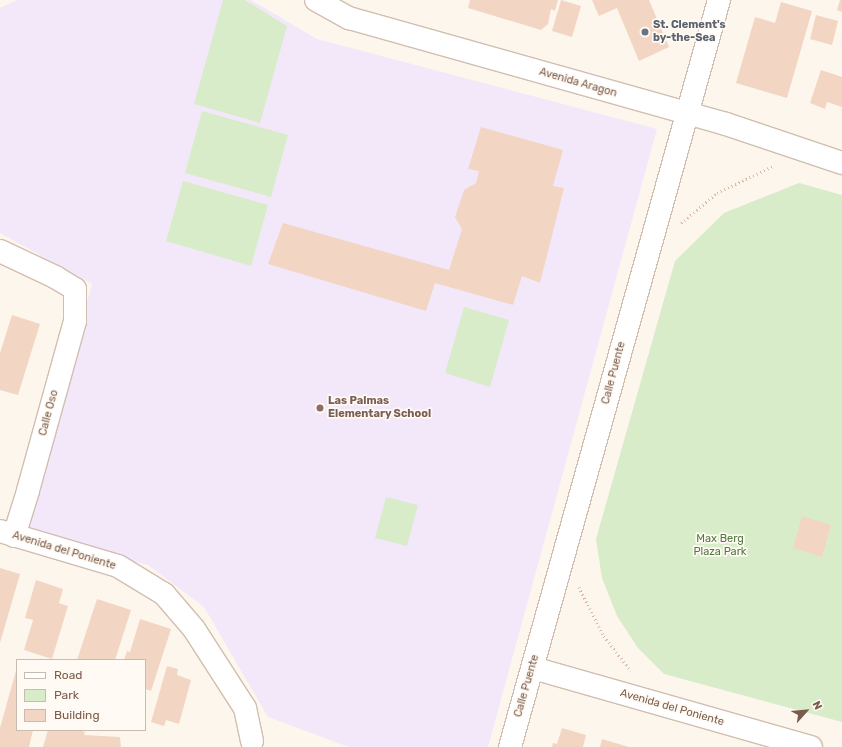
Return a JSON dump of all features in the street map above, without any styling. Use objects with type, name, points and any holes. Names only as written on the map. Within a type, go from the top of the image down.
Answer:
[{"type":"street","name":"Avenida Aragon","points":[[316,0],[349,18],[726,124],[805,152],[842,163]]},
{"type":"street","name":"Calle Puente","points":[[510,747],[686,113],[719,0]]},
{"type":"street","name":"Calle Oso","points":[[0,251],[55,277],[75,289],[75,321],[28,491],[7,533]]},
{"type":"street","name":"Avenida del Poniente","points":[[7,533],[118,566],[164,594],[194,628],[245,708],[253,745]]},
{"type":"street","name":"Avenida del Poniente","points":[[533,668],[811,747]]},
{"type":"path","points":[[650,245],[717,193],[761,171],[805,152]]},
{"type":"path","points":[[578,580],[604,636],[637,676]]},
{"type":"shaded area","name":"Las Palmas Elementary School","points":[[17,0],[251,0],[317,39],[657,129],[488,747],[349,747],[268,717],[204,607],[148,565],[26,532],[92,284],[0,233],[0,8]]},
{"type":"green space","points":[[223,0],[245,0],[287,26],[260,123],[194,104]]},
{"type":"green space","points":[[202,111],[288,135],[271,197],[185,173]]},
{"type":"green space","points":[[183,181],[268,205],[251,266],[166,241]]},
{"type":"green space","name":"Max Berg Plaza Park","points":[[799,183],[842,195],[842,722],[664,674],[638,648],[617,616],[602,578],[596,539],[675,261],[724,213]]},
{"type":"green space","points":[[464,307],[509,320],[490,387],[445,373]]},
{"type":"green space","points":[[386,497],[418,505],[407,546],[375,538]]},
{"type":"building","points":[[470,0],[558,0],[555,11],[551,9],[548,24],[541,30],[468,8]]},
{"type":"building","points":[[561,0],[581,6],[572,37],[552,31]]},
{"type":"building","name":"St. Clement's by-the-Sea","points":[[592,0],[649,0],[669,47],[639,61],[617,8],[599,16]]},
{"type":"building","points":[[840,0],[842,0],[842,12],[837,10]]},
{"type":"building","points":[[781,2],[812,11],[787,98],[736,83],[755,17],[775,23]]},
{"type":"building","points":[[816,15],[838,21],[832,45],[810,39]]},
{"type":"building","points":[[821,70],[842,77],[842,107],[827,102],[825,109],[810,103]]},
{"type":"building","points":[[481,127],[563,150],[553,186],[564,188],[540,283],[522,276],[513,305],[435,283],[426,311],[268,264],[283,223],[449,270],[462,229],[455,217],[464,190],[476,183],[479,171],[468,169]]},
{"type":"building","points":[[12,315],[40,324],[18,395],[0,390],[0,353]]},
{"type":"building","points":[[802,516],[831,525],[822,557],[793,548]]},
{"type":"building","points":[[0,568],[20,574],[0,643]]},
{"type":"building","points":[[36,580],[63,589],[59,603],[68,606],[52,659],[24,650],[33,620],[25,618]]},
{"type":"building","points":[[97,599],[131,610],[115,659],[77,659]]},
{"type":"building","points":[[140,619],[171,629],[151,691],[146,689],[146,659],[124,659],[127,651],[130,652]]},
{"type":"building","points":[[167,666],[178,669],[177,675],[191,680],[179,724],[166,720],[164,726],[151,722]]},
{"type":"building","points":[[16,671],[16,731],[33,731],[29,747],[0,747],[0,728]]},
{"type":"building","points":[[562,728],[586,735],[583,747],[552,747],[553,743],[557,744]]},
{"type":"building","points":[[48,731],[82,731],[85,732],[84,735],[120,737],[121,747],[43,747]]},
{"type":"building","points":[[602,739],[629,747],[600,747]]},
{"type":"place","name":"St. Clement's by-the-Sea","points":[[645,32]]},
{"type":"place","name":"Las Palmas Elementary School","points":[[320,408]]}]
